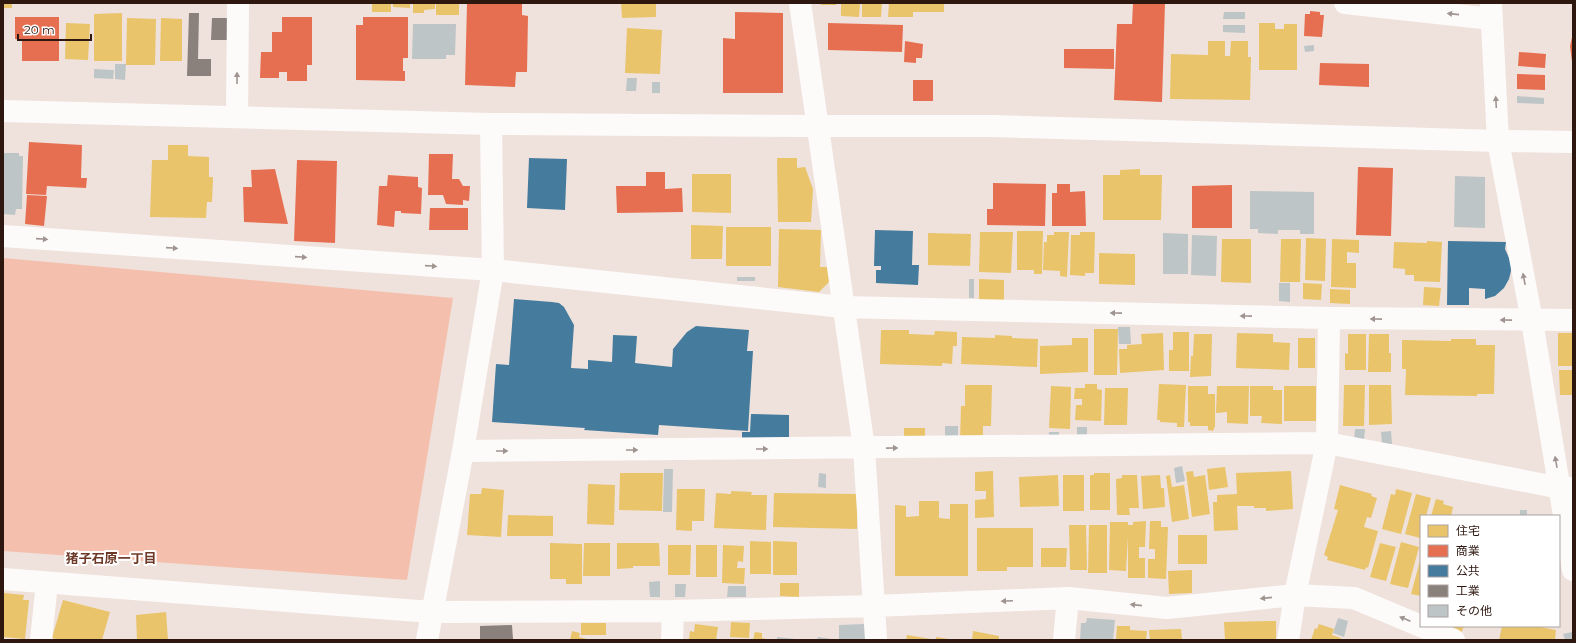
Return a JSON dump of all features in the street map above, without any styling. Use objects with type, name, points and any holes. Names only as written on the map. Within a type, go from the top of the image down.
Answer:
[{"type":"street","points":[[237,118],[238,3]]},
{"type":"street","points":[[800,3],[864,448],[876,640]]},
{"type":"street","points":[[1345,3],[1491,11],[1498,141],[1532,321],[1567,488],[1573,570]]},
{"type":"street","points":[[3,111],[491,124],[993,126],[1573,142]]},
{"type":"street","points":[[427,640],[462,451],[493,270],[491,124]]},
{"type":"street","points":[[3,236],[493,270],[843,307],[1329,318],[1532,321],[1573,320]]},
{"type":"street","points":[[1288,640],[1295,595],[1327,443],[1329,318]]},
{"type":"street","points":[[462,451],[1327,443],[1567,488]]},
{"type":"street","points":[[3,579],[431,612],[673,611],[874,606],[1068,598],[1167,608],[1295,595],[1354,598],[1420,626]]},
{"type":"street","points":[[41,640],[47,583]]},
{"type":"street","points":[[1064,640],[1068,598]]},
{"type":"street","points":[[672,640],[673,611]]},
{"type":"street","points":[[1423,627],[1454,640]]},
{"type":"shaded area","points":[[3,258],[453,298],[407,580],[3,551]]},
{"type":"building: 住宅","points":[[3,3],[12,3],[12,8],[3,8]]},
{"type":"building: 住宅","points":[[372,3],[391,3],[391,12],[372,12]]},
{"type":"building: 住宅","points":[[393,3],[410,3],[410,8],[393,7]]},
{"type":"building: 住宅","points":[[413,3],[435,3],[435,9],[424,10],[424,13],[413,13]]},
{"type":"building: 住宅","points":[[436,3],[459,3],[459,15],[436,15]]},
{"type":"building: 住宅","points":[[621,3],[656,3],[656,17],[622,18]]},
{"type":"building: 住宅","points":[[821,3],[837,3],[836,5],[821,5]]},
{"type":"building: 住宅","points":[[841,3],[860,3],[859,17],[841,16]]},
{"type":"building: 住宅","points":[[862,3],[882,3],[881,17],[862,17]]},
{"type":"building: 住宅","points":[[889,3],[944,3],[944,12],[913,12],[913,17],[888,17]]},
{"type":"building: 住宅","points":[[122,13],[122,61],[94,61],[94,14]]},
{"type":"building: 住宅","points":[[127,18],[156,19],[155,65],[126,65]]},
{"type":"building: 住宅","points":[[161,18],[182,19],[182,61],[160,61]]},
{"type":"building: 住宅","points":[[66,23],[90,24],[88,60],[65,59]]},
{"type":"building: 住宅","points":[[1259,23],[1275,23],[1275,29],[1284,29],[1284,24],[1297,24],[1297,70],[1259,70]]},
{"type":"building: 住宅","points":[[627,28],[662,30],[660,74],[625,73]]},
{"type":"building: 住宅","points":[[1208,41],[1225,41],[1225,56],[1230,56],[1231,41],[1248,41],[1248,57],[1251,57],[1250,100],[1170,99],[1171,54],[1208,55]]},
{"type":"building: 住宅","points":[[168,145],[188,145],[188,156],[209,157],[209,177],[213,177],[212,202],[207,202],[206,218],[150,217],[152,160],[168,160]]},
{"type":"building: 住宅","points":[[777,158],[797,158],[797,168],[805,167],[813,189],[811,222],[778,222]]},
{"type":"building: 住宅","points":[[1140,169],[1140,175],[1162,175],[1161,220],[1103,220],[1103,175],[1120,175],[1120,170]]},
{"type":"building: 住宅","points":[[692,174],[731,174],[731,213],[692,212]]},
{"type":"building: 住宅","points":[[691,225],[723,226],[722,259],[691,259]]},
{"type":"building: 住宅","points":[[726,227],[771,227],[771,266],[726,266]]},
{"type":"building: 住宅","points":[[779,229],[821,230],[820,267],[829,267],[830,281],[819,292],[778,287]]},
{"type":"building: 住宅","points":[[1017,231],[1043,231],[1042,274],[1034,274],[1034,270],[1017,270]]},
{"type":"building: 住宅","points":[[980,232],[1013,232],[1011,273],[979,272]]},
{"type":"building: 住宅","points":[[1054,232],[1069,232],[1067,277],[1060,276],[1060,271],[1043,270],[1044,242],[1047,242],[1047,235],[1054,235]]},
{"type":"building: 住宅","points":[[1080,232],[1095,232],[1094,273],[1085,273],[1085,276],[1070,275],[1071,235],[1080,235]]},
{"type":"building: 住宅","points":[[928,233],[971,234],[970,266],[928,265]]},
{"type":"building: 住宅","points":[[1306,238],[1326,239],[1325,281],[1305,280]]},
{"type":"building: 住宅","points":[[1222,239],[1251,239],[1251,283],[1221,282]]},
{"type":"building: 住宅","points":[[1281,239],[1301,239],[1300,282],[1280,282]]},
{"type":"building: 住宅","points":[[1332,239],[1359,240],[1359,253],[1347,252],[1347,263],[1356,263],[1356,288],[1331,287]]},
{"type":"building: 住宅","points":[[1427,241],[1442,242],[1440,282],[1414,281],[1414,275],[1405,275],[1405,269],[1393,268],[1394,242],[1427,243]]},
{"type":"building: 住宅","points":[[1099,253],[1135,254],[1135,285],[1099,284]]},
{"type":"building: 住宅","points":[[979,279],[1004,280],[1004,301],[979,300]]},
{"type":"building: 住宅","points":[[1303,283],[1322,284],[1321,300],[1303,299]]},
{"type":"building: 住宅","points":[[1424,287],[1441,288],[1439,306],[1423,305]]},
{"type":"building: 住宅","points":[[1330,289],[1350,290],[1350,304],[1330,303]]},
{"type":"building: 住宅","points":[[1094,329],[1118,329],[1117,375],[1094,375]]},
{"type":"building: 住宅","points":[[881,330],[909,330],[909,334],[934,335],[935,331],[957,332],[957,346],[953,346],[952,364],[942,363],[942,366],[880,364]]},
{"type":"building: 住宅","points":[[1173,332],[1189,332],[1189,371],[1169,371],[1169,350],[1173,350]]},
{"type":"building: 住宅","points":[[1163,333],[1164,370],[1120,373],[1119,349],[1127,349],[1127,345],[1142,344],[1141,334]]},
{"type":"building: 住宅","points":[[1237,333],[1273,334],[1273,342],[1290,343],[1289,370],[1236,368]]},
{"type":"building: 住宅","points":[[1558,333],[1573,333],[1573,366],[1558,366]]},
{"type":"building: 住宅","points":[[1194,334],[1212,334],[1211,376],[1190,377]]},
{"type":"building: 住宅","points":[[1348,334],[1366,334],[1366,370],[1345,370],[1345,353],[1348,354]]},
{"type":"building: 住宅","points":[[1369,334],[1389,334],[1391,372],[1368,372]]},
{"type":"building: 住宅","points":[[995,335],[1012,336],[1012,338],[1038,339],[1037,367],[961,364],[962,337],[995,338]]},
{"type":"building: 住宅","points":[[1072,338],[1088,338],[1088,372],[1040,374],[1040,346],[1072,345]]},
{"type":"building: 住宅","points":[[1298,338],[1315,338],[1315,368],[1298,368]]},
{"type":"building: 住宅","points":[[1451,339],[1476,339],[1476,345],[1495,345],[1494,394],[1477,394],[1477,396],[1405,395],[1406,369],[1402,369],[1402,340],[1451,341]]},
{"type":"building: 住宅","points":[[1559,370],[1573,370],[1573,395],[1560,395]]},
{"type":"building: 住宅","points":[[1085,384],[1097,384],[1097,389],[1102,390],[1101,421],[1075,420],[1076,405],[1082,405],[1082,399],[1074,399],[1075,388],[1085,388]]},
{"type":"building: 住宅","points":[[1159,384],[1186,385],[1184,427],[1177,427],[1177,423],[1160,422],[1160,420],[1157,420]]},
{"type":"building: 住宅","points":[[965,385],[992,385],[991,426],[983,426],[983,441],[960,441],[961,406],[965,406]]},
{"type":"building: 住宅","points":[[1344,385],[1365,385],[1364,426],[1343,426]]},
{"type":"building: 住宅","points":[[1369,385],[1391,385],[1392,424],[1369,425]]},
{"type":"building: 住宅","points":[[1051,386],[1071,387],[1070,429],[1049,428]]},
{"type":"building: 住宅","points":[[1188,386],[1208,386],[1208,394],[1215,394],[1215,426],[1213,431],[1208,430],[1208,426],[1190,426],[1190,422],[1188,422]]},
{"type":"building: 住宅","points":[[1217,386],[1249,386],[1248,424],[1227,423],[1227,412],[1216,413]]},
{"type":"building: 住宅","points":[[1250,386],[1273,386],[1273,390],[1282,390],[1282,424],[1261,423],[1262,416],[1250,416]]},
{"type":"building: 住宅","points":[[1284,386],[1316,386],[1316,421],[1284,421]]},
{"type":"building: 住宅","points":[[1105,388],[1128,388],[1127,425],[1104,425]]},
{"type":"building: 住宅","points":[[904,428],[925,428],[925,446],[904,446]]},
{"type":"building: 住宅","points":[[1225,467],[1228,487],[1209,490],[1207,469]]},
{"type":"building: 住宅","points":[[993,471],[994,517],[975,518],[975,500],[986,499],[986,491],[975,491],[975,472]]},
{"type":"building: 住宅","points":[[1193,471],[1194,477],[1205,475],[1210,514],[1192,517],[1186,472]]},
{"type":"building: 住宅","points":[[1291,471],[1293,509],[1266,511],[1266,508],[1237,506],[1238,530],[1214,531],[1213,502],[1217,502],[1217,495],[1237,494],[1236,473]]},
{"type":"building: 住宅","points":[[620,473],[663,473],[662,511],[619,510]]},
{"type":"building: 住宅","points":[[1094,473],[1110,473],[1110,510],[1090,510],[1090,475],[1094,475]]},
{"type":"building: 住宅","points":[[1058,475],[1059,506],[1020,507],[1019,477]]},
{"type":"building: 住宅","points":[[1063,475],[1084,475],[1084,511],[1063,511]]},
{"type":"building: 住宅","points":[[1122,475],[1137,475],[1139,508],[1129,508],[1130,515],[1117,515],[1116,479],[1122,478]]},
{"type":"building: 住宅","points":[[1160,475],[1161,488],[1164,488],[1165,507],[1143,509],[1141,476]]},
{"type":"building: 住宅","points":[[1170,475],[1172,487],[1184,485],[1189,519],[1172,522],[1166,476]]},
{"type":"building: 住宅","points":[[588,484],[615,485],[614,525],[587,524]]},
{"type":"building: 住宅","points":[[1340,485],[1372,494],[1371,496],[1377,498],[1371,518],[1367,517],[1364,527],[1378,531],[1368,568],[1366,567],[1365,570],[1327,560],[1328,557],[1324,555],[1338,510],[1334,509]]},
{"type":"building: 住宅","points":[[482,488],[504,490],[501,537],[467,535],[470,494],[481,494]]},
{"type":"building: 住宅","points":[[677,489],[705,489],[704,521],[692,521],[692,531],[676,530]]},
{"type":"building: 住宅","points":[[1396,489],[1412,493],[1401,534],[1382,529],[1391,494],[1395,495]]},
{"type":"building: 住宅","points":[[731,491],[752,492],[751,495],[767,495],[766,530],[714,528],[716,493],[731,494]]},
{"type":"building: 住宅","points":[[774,493],[858,494],[857,529],[773,527]]},
{"type":"building: 住宅","points":[[1416,494],[1431,498],[1426,515],[1420,515],[1420,538],[1405,534]]},
{"type":"building: 住宅","points":[[1436,499],[1444,501],[1443,504],[1453,507],[1451,515],[1431,515]]},
{"type":"building: 住宅","points":[[919,501],[939,501],[939,518],[950,519],[950,504],[968,504],[968,576],[895,576],[895,505],[906,506],[906,517],[919,516]]},
{"type":"building: 住宅","points":[[508,515],[553,516],[553,536],[507,536]]},
{"type":"building: 住宅","points":[[1146,521],[1145,547],[1139,547],[1139,558],[1145,558],[1145,578],[1128,578],[1128,537],[1126,571],[1109,570],[1110,522],[1128,522],[1128,525],[1133,525],[1133,522]]},
{"type":"building: 住宅","points":[[1150,521],[1161,521],[1161,527],[1168,527],[1166,579],[1148,578],[1148,559],[1155,559],[1155,549],[1149,549]]},
{"type":"building: 住宅","points":[[1069,525],[1086,525],[1087,570],[1070,570]]},
{"type":"building: 住宅","points":[[1089,525],[1107,525],[1107,573],[1088,573]]},
{"type":"building: 住宅","points":[[977,528],[1033,528],[1033,567],[1007,567],[1007,571],[977,571]]},
{"type":"building: 住宅","points":[[1178,535],[1207,535],[1207,564],[1178,564]]},
{"type":"building: 住宅","points":[[750,541],[771,542],[771,574],[750,574]]},
{"type":"building: 住宅","points":[[773,541],[797,542],[797,575],[773,575]]},
{"type":"building: 住宅","points":[[1401,542],[1419,547],[1408,588],[1390,584]]},
{"type":"building: 住宅","points":[[550,543],[582,544],[582,584],[566,584],[566,579],[550,579]]},
{"type":"building: 住宅","points":[[584,543],[610,543],[610,576],[583,576]]},
{"type":"building: 住宅","points":[[617,543],[659,543],[660,566],[633,566],[633,568],[617,569]]},
{"type":"building: 住宅","points":[[1380,543],[1396,547],[1386,581],[1370,577]]},
{"type":"building: 住宅","points":[[668,545],[691,545],[690,575],[668,575]]},
{"type":"building: 住宅","points":[[696,545],[717,545],[717,577],[696,577]]},
{"type":"building: 住宅","points":[[723,545],[744,546],[743,562],[738,561],[737,568],[745,568],[744,584],[722,583]]},
{"type":"building: 住宅","points":[[1041,548],[1067,548],[1066,567],[1041,567]]},
{"type":"building: 住宅","points":[[1420,561],[1420,596],[1411,594]]},
{"type":"building: 住宅","points":[[1192,570],[1192,593],[1169,594],[1168,571]]},
{"type":"building: 住宅","points":[[780,583],[799,583],[799,597],[780,596]]},
{"type":"building: 住宅","points":[[4,593],[24,595],[23,600],[29,600],[25,639],[3,637]]},
{"type":"building: 住宅","points":[[63,600],[110,612],[102,640],[60,640],[52,638]]},
{"type":"building: 住宅","points":[[166,612],[168,640],[137,640],[136,615]]},
{"type":"building: 住宅","points":[[1276,621],[1276,640],[1225,640],[1224,622]]},
{"type":"building: 住宅","points":[[731,622],[750,623],[749,638],[730,637]]},
{"type":"building: 住宅","points":[[581,623],[606,623],[606,635],[581,635]]},
{"type":"building: 住宅","points":[[695,624],[718,627],[716,640],[689,640],[690,631],[694,632]]},
{"type":"building: 住宅","points":[[1319,624],[1334,629],[1332,635],[1341,638],[1340,640],[1311,640],[1315,628],[1317,629]]},
{"type":"building: 住宅","points":[[1117,626],[1130,626],[1130,630],[1147,631],[1146,640],[1116,640]]},
{"type":"building: 住宅","points":[[1438,627],[1464,627],[1460,636]]},
{"type":"building: 住宅","points":[[1502,627],[1540,627],[1556,630],[1555,640],[1499,640]]},
{"type":"building: 住宅","points":[[1181,629],[1182,640],[1150,640],[1149,630]]},
{"type":"building: 住宅","points":[[572,631],[580,633],[579,637],[591,640],[570,640]]},
{"type":"building: 住宅","points":[[973,631],[999,636],[999,640],[972,640]]},
{"type":"building: 住宅","points":[[755,632],[762,633],[762,638],[770,640],[753,640]]},
{"type":"building: 住宅","points":[[907,635],[931,639],[931,640],[906,640]]},
{"type":"building: 住宅","points":[[936,637],[949,639],[949,640],[936,640]]},
{"type":"building: 商業","points":[[467,3],[522,3],[522,15],[528,16],[527,72],[516,72],[515,87],[465,85]]},
{"type":"building: 商業","points":[[1133,3],[1165,3],[1162,102],[1114,100],[1117,24],[1132,24]]},
{"type":"building: 商業","points":[[1310,11],[1320,12],[1320,15],[1324,15],[1322,37],[1304,36],[1305,14],[1310,14]]},
{"type":"building: 商業","points":[[735,12],[783,13],[783,93],[723,93],[723,38],[735,39]]},
{"type":"building: 商業","points":[[15,17],[59,17],[59,61],[22,61],[22,40],[15,39]]},
{"type":"building: 商業","points":[[282,17],[312,17],[312,65],[307,65],[307,81],[287,81],[287,72],[279,72],[279,78],[260,78],[261,52],[272,52],[272,32],[282,32]]},
{"type":"building: 商業","points":[[363,17],[408,17],[408,58],[403,58],[405,81],[356,80],[356,25],[363,25]]},
{"type":"building: 商業","points":[[828,23],[903,25],[902,52],[828,50]]},
{"type":"building: 商業","points":[[1573,33],[1573,62],[1572,62],[1570,46]]},
{"type":"building: 商業","points":[[905,41],[923,44],[922,58],[916,58],[916,63],[904,62]]},
{"type":"building: 商業","points":[[1064,49],[1114,49],[1114,69],[1064,68]]},
{"type":"building: 商業","points":[[1519,52],[1546,54],[1545,68],[1518,66]]},
{"type":"building: 商業","points":[[1320,63],[1369,64],[1369,87],[1319,85]]},
{"type":"building: 商業","points":[[1517,74],[1545,75],[1545,90],[1517,89]]},
{"type":"building: 商業","points":[[913,80],[933,80],[933,101],[913,101]]},
{"type":"building: 商業","points":[[29,142],[82,145],[81,178],[87,178],[86,188],[47,186],[46,195],[26,194]]},
{"type":"building: 商業","points":[[429,154],[453,154],[452,179],[459,179],[463,186],[470,186],[469,201],[463,200],[463,205],[446,204],[443,195],[428,195]]},
{"type":"building: 商業","points":[[297,160],[337,161],[335,243],[294,241]]},
{"type":"building: 商業","points":[[1358,167],[1393,168],[1391,236],[1356,235]]},
{"type":"building: 商業","points":[[275,169],[288,224],[244,222],[243,187],[252,187],[251,170]]},
{"type":"building: 商業","points":[[646,172],[665,172],[665,189],[682,188],[683,212],[617,213],[616,186],[646,186]]},
{"type":"building: 商業","points":[[388,175],[418,177],[418,187],[422,188],[421,214],[401,213],[401,211],[395,211],[394,227],[377,225],[379,186],[387,186]]},
{"type":"building: 商業","points":[[993,183],[1046,184],[1045,226],[987,225],[987,209],[993,209]]},
{"type":"building: 商業","points":[[1057,184],[1070,184],[1070,192],[1085,191],[1086,226],[1052,226],[1052,193],[1057,193]]},
{"type":"building: 商業","points":[[1232,185],[1232,228],[1192,228],[1192,186]]},
{"type":"building: 商業","points":[[27,195],[47,196],[44,226],[25,224]]},
{"type":"building: 商業","points":[[430,208],[468,208],[468,230],[429,230]]},
{"type":"building: 公共","points":[[529,158],[567,159],[565,210],[527,208]]},
{"type":"building: 公共","points":[[875,230],[913,231],[912,265],[919,265],[918,285],[876,283],[876,270],[881,270],[881,266],[874,266]]},
{"type":"building: 公共","points":[[1448,241],[1506,242],[1505,249],[1511,262],[1511,271],[1504,288],[1495,296],[1485,299],[1485,289],[1469,288],[1469,305],[1447,305]]},
{"type":"building: 公共","points":[[514,299],[559,303],[564,307],[574,325],[571,368],[588,369],[588,360],[612,362],[613,335],[637,336],[635,363],[672,367],[673,349],[687,332],[696,326],[749,330],[747,351],[753,351],[748,431],[659,425],[658,435],[584,430],[585,428],[492,422],[496,364],[509,365]]},
{"type":"building: 公共","points":[[751,414],[789,415],[789,444],[742,443],[742,432],[750,432]]},
{"type":"building: 工業","points":[[189,13],[199,13],[198,59],[211,59],[211,76],[187,76]]},
{"type":"building: 工業","points":[[212,18],[230,18],[230,40],[211,40]]},
{"type":"building: 工業","points":[[512,625],[513,639],[480,640],[480,626]]},
{"type":"building: その他","points":[[1224,12],[1245,12],[1245,19],[1223,19]]},
{"type":"building: その他","points":[[413,24],[456,24],[455,55],[446,55],[446,59],[412,59]]},
{"type":"building: その他","points":[[1223,25],[1245,25],[1245,33],[1223,32]]},
{"type":"building: その他","points":[[1314,45],[1314,51],[1305,52],[1304,46]]},
{"type":"building: その他","points":[[115,64],[126,64],[125,80],[115,79]]},
{"type":"building: その他","points":[[94,69],[114,70],[113,79],[94,78]]},
{"type":"building: その他","points":[[627,78],[637,78],[636,91],[626,91]]},
{"type":"building: その他","points":[[652,82],[660,82],[660,93],[652,93]]},
{"type":"building: その他","points":[[1517,96],[1544,98],[1544,104],[1517,103]]},
{"type":"building: その他","points":[[3,153],[19,153],[19,156],[23,156],[22,209],[16,209],[15,215],[3,214]]},
{"type":"building: その他","points":[[1455,176],[1485,177],[1485,228],[1454,227]]},
{"type":"building: その他","points":[[1250,191],[1314,192],[1314,234],[1300,234],[1300,230],[1278,230],[1278,234],[1258,233],[1258,229],[1250,229]]},
{"type":"building: その他","points":[[1163,233],[1188,234],[1188,274],[1163,274]]},
{"type":"building: その他","points":[[1192,235],[1217,236],[1216,276],[1191,275]]},
{"type":"building: その他","points":[[737,277],[755,277],[755,281],[737,281]]},
{"type":"building: その他","points":[[969,279],[974,279],[974,298],[969,298]]},
{"type":"building: その他","points":[[1279,283],[1290,283],[1290,302],[1279,301]]},
{"type":"building: その他","points":[[1118,327],[1130,327],[1131,344],[1119,344]]},
{"type":"building: その他","points":[[945,426],[958,426],[958,437],[945,437]]},
{"type":"building: その他","points":[[1077,427],[1087,427],[1087,442],[1077,441]]},
{"type":"building: その他","points":[[1355,429],[1365,429],[1364,441],[1354,441]]},
{"type":"building: その他","points":[[1391,431],[1392,444],[1382,445],[1381,432]]},
{"type":"building: その他","points":[[1049,432],[1059,432],[1058,443],[1048,443]]},
{"type":"building: その他","points":[[1182,466],[1185,481],[1176,483],[1174,468]]},
{"type":"building: その他","points":[[664,469],[673,469],[672,512],[663,512]]},
{"type":"building: その他","points":[[819,473],[826,474],[826,488],[818,487]]},
{"type":"building: その他","points":[[1520,510],[1527,510],[1527,515],[1520,515]]},
{"type":"building: その他","points":[[660,581],[660,597],[650,597],[649,582]]},
{"type":"building: その他","points":[[675,584],[686,584],[685,597],[675,597]]},
{"type":"building: その他","points":[[728,586],[746,586],[746,597],[727,597]]},
{"type":"building: その他","points":[[1087,618],[1115,620],[1113,640],[1080,640],[1081,623],[1086,623]]},
{"type":"building: その他","points":[[1338,618],[1348,621],[1344,637],[1333,633]]},
{"type":"building: その他","points":[[865,624],[868,640],[839,640],[839,625]]},
{"type":"building: その他","points":[[1572,632],[1573,640],[1565,640],[1563,634]]},
{"type":"building: その他","points":[[777,637],[796,639],[796,640],[777,640]]},
{"type":"building: その他","points":[[818,637],[832,639],[832,640],[817,640]]},
{"type":"district","name":"猪子石原一丁目","points":[[111,558]]}]
